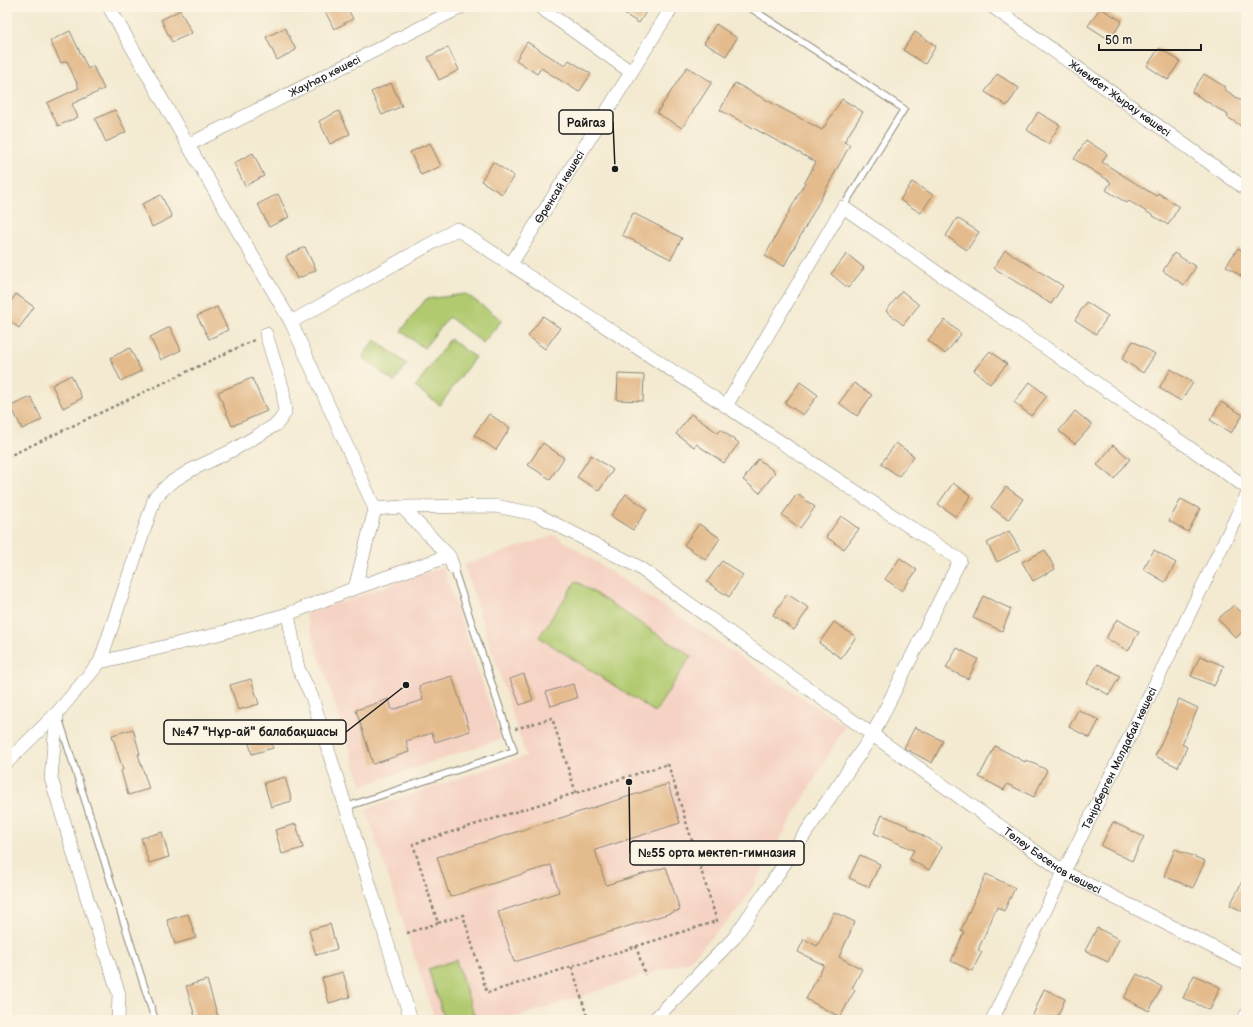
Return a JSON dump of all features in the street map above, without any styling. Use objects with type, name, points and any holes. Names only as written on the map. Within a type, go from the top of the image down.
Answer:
[{"type":"street","points":[[109,7],[291,322],[375,509],[354,588]]},
{"type":"street","name":"ЖауҺар көшесі","points":[[188,144],[461,7]]},
{"type":"street","points":[[540,7],[631,72]]},
{"type":"street","name":"Өренсай көшесі","points":[[511,264],[672,7]]},
{"type":"street","name":"Жиембет Жырау көшесі","points":[[993,7],[1246,189]]},
{"type":"street","points":[[726,406],[843,207],[1246,487]]},
{"type":"street","points":[[291,322],[457,229],[960,560],[873,734],[734,938],[654,1019]]},
{"type":"street","points":[[7,762],[57,713],[100,662],[155,497],[170,483],[191,470],[233,450],[277,424],[285,413],[283,390],[266,334]]},
{"type":"street","name":"Тәңірберген Молдабай көшесі","points":[[992,1020],[1246,497]]},
{"type":"street","name":"Төлеу Бәсенов көшесі","points":[[375,509],[402,507],[495,506],[536,514],[637,566],[1064,872],[1246,964]]},
{"type":"street","points":[[100,662],[214,635],[288,614],[354,588],[451,561],[402,507]]},
{"type":"street","points":[[288,614],[298,668],[312,697],[411,1020]]},
{"type":"street","points":[[57,713],[51,778],[87,898],[119,994],[118,1020]]},
{"type":"street","points":[[1244,1020],[1246,1015]]},
{"type":"lane","points":[[749,7],[904,109],[843,207]]},
{"type":"lane","points":[[346,807],[514,751],[451,561]]},
{"type":"lane","points":[[57,713],[155,1020]]},
{"type":"path","points":[[7,457],[266,334]]},
{"type":"path","points":[[508,731],[552,718],[576,793]]},
{"type":"path","points":[[407,932],[438,923],[462,915],[487,993],[717,921],[668,764],[413,844],[438,923]]},
{"type":"path","points":[[636,946],[645,975]]},
{"type":"path","points":[[572,967],[588,1020]]},
{"type":"shaded area","points":[[555,535],[845,726],[742,906],[689,961],[508,1020],[435,1020],[366,809],[526,756],[464,565]]},
{"type":"shaded area","points":[[443,567],[501,739],[362,786],[305,614]]},
{"type":"green space","points":[[466,294],[502,320],[483,343],[449,317],[424,348],[401,331],[426,299]]},
{"type":"green space","points":[[450,339],[475,357],[440,405],[415,387]]},
{"type":"green space","points":[[375,340],[407,364],[394,382],[362,357]]},
{"type":"green space","points":[[576,581],[691,656],[655,712],[539,637]]},
{"type":"green space","points":[[456,960],[475,1017],[465,1020],[445,1020],[428,969]]},
{"type":"building","points":[[323,7],[347,7],[353,19],[334,29]]},
{"type":"building","points":[[613,7],[649,7],[639,23]]},
{"type":"building","points":[[1100,8],[1122,21],[1110,40],[1088,26]]},
{"type":"building","points":[[180,10],[192,33],[172,42],[161,20]]},
{"type":"building","points":[[716,24],[737,38],[726,56],[704,43]]},
{"type":"building","points":[[285,28],[296,50],[277,60],[266,37]]},
{"type":"building","points":[[70,31],[88,69],[93,66],[104,89],[72,104],[78,117],[58,126],[47,103],[79,88],[67,61],[61,63],[50,41]]},
{"type":"building","points":[[915,32],[936,46],[925,64],[903,50]]},
{"type":"building","points":[[527,42],[565,66],[569,60],[591,74],[579,92],[541,68],[537,74],[516,60]]},
{"type":"building","points":[[448,47],[459,70],[439,80],[428,57]]},
{"type":"building","points":[[1159,48],[1180,61],[1168,80],[1147,66]]},
{"type":"building","points":[[687,67],[712,82],[682,128],[657,113]]},
{"type":"building","points":[[997,74],[1019,88],[1007,106],[985,92]]},
{"type":"building","points":[[1204,74],[1225,87],[1224,89],[1246,104],[1246,129],[1227,117],[1228,115],[1192,92]]},
{"type":"building","points":[[391,83],[402,106],[382,115],[371,92]]},
{"type":"building","points":[[735,83],[822,130],[842,99],[863,112],[844,142],[850,145],[784,266],[765,256],[816,162],[720,110]]},
{"type":"building","points":[[115,110],[126,132],[106,142],[95,119]]},
{"type":"building","points":[[339,111],[350,134],[330,144],[319,121]]},
{"type":"building","points":[[1038,112],[1060,125],[1048,144],[1027,130]]},
{"type":"building","points":[[1086,140],[1107,154],[1102,162],[1156,196],[1158,193],[1179,207],[1168,225],[1129,201],[1127,203],[1106,190],[1111,182],[1074,159]]},
{"type":"building","points":[[430,143],[441,166],[421,175],[410,152]]},
{"type":"building","points":[[253,153],[264,176],[245,186],[234,163]]},
{"type":"building","points":[[493,162],[514,176],[502,194],[481,181]]},
{"type":"building","points":[[912,182],[933,195],[921,213],[900,200]]},
{"type":"building","points":[[278,194],[289,217],[269,227],[258,204]]},
{"type":"building","points":[[161,195],[172,217],[152,227],[142,204]]},
{"type":"building","points":[[633,213],[682,238],[671,259],[622,235]]},
{"type":"building","points":[[957,218],[979,232],[967,250],[946,236]]},
{"type":"building","points":[[305,247],[316,270],[297,279],[286,256]]},
{"type":"building","points":[[1238,248],[1246,253],[1246,279],[1226,266]]},
{"type":"building","points":[[1005,250],[1063,286],[1051,304],[994,268]]},
{"type":"building","points":[[1174,253],[1196,267],[1184,285],[1163,271]]},
{"type":"building","points":[[847,254],[864,268],[848,288],[831,274]]},
{"type":"building","points":[[902,291],[919,305],[903,325],[886,311]]},
{"type":"building","points":[[16,294],[34,307],[19,328],[7,319],[7,307]]},
{"type":"building","points":[[1086,302],[1108,316],[1096,334],[1075,320]]},
{"type":"building","points":[[217,307],[228,330],[209,339],[197,316]]},
{"type":"building","points":[[543,316],[560,328],[545,349],[528,336]]},
{"type":"building","points":[[945,320],[961,334],[945,354],[928,340]]},
{"type":"building","points":[[170,327],[181,350],[161,360],[150,337]]},
{"type":"building","points":[[1133,341],[1155,354],[1143,373],[1122,359]]},
{"type":"building","points":[[130,348],[141,371],[121,381],[110,358]]},
{"type":"building","points":[[990,351],[1007,364],[990,384],[974,370]]},
{"type":"building","points":[[1171,369],[1193,383],[1181,401],[1159,388]]},
{"type":"building","points":[[618,374],[644,375],[643,401],[617,400]]},
{"type":"building","points":[[71,375],[82,398],[63,408],[52,385]]},
{"type":"building","points":[[252,378],[267,411],[232,426],[218,392]]},
{"type":"building","points":[[800,382],[818,395],[803,415],[785,403]]},
{"type":"building","points":[[1030,382],[1047,396],[1031,416],[1014,402]]},
{"type":"building","points":[[854,383],[872,395],[857,416],[839,403]]},
{"type":"building","points":[[31,397],[42,420],[22,429],[11,406]]},
{"type":"building","points":[[1221,402],[1243,415],[1231,433],[1210,420]]},
{"type":"building","points":[[1075,411],[1092,425],[1075,444],[1059,431]]},
{"type":"building","points":[[489,414],[510,428],[496,450],[474,435]]},
{"type":"building","points":[[691,414],[718,433],[721,430],[739,443],[724,463],[696,444],[694,447],[676,434]]},
{"type":"building","points":[[543,443],[564,458],[550,479],[528,465]]},
{"type":"building","points":[[896,443],[914,456],[899,476],[881,464]]},
{"type":"building","points":[[1113,445],[1130,459],[1114,479],[1097,465]]},
{"type":"building","points":[[591,455],[613,470],[599,491],[577,477]]},
{"type":"building","points":[[758,459],[775,472],[760,493],[743,480]]},
{"type":"building","points":[[953,483],[971,496],[956,517],[938,504]]},
{"type":"building","points":[[1006,487],[1023,499],[1008,520],[991,507]]},
{"type":"building","points":[[626,494],[647,509],[633,530],[611,516]]},
{"type":"building","points":[[797,494],[815,507],[800,528],[782,515]]},
{"type":"building","points":[[1181,499],[1200,509],[1188,532],[1169,521]]},
{"type":"building","points":[[841,516],[859,529],[844,549],[826,537]]},
{"type":"building","points":[[699,524],[720,538],[706,560],[684,545]]},
{"type":"building","points":[[1009,531],[1020,550],[997,562],[987,543]]},
{"type":"building","points":[[1045,550],[1055,569],[1033,581],[1022,562]]},
{"type":"building","points":[[1154,550],[1176,563],[1165,582],[1143,569]]},
{"type":"building","points":[[900,558],[917,570],[902,591],[885,579]]},
{"type":"building","points":[[722,561],[743,575],[729,597],[707,582]]},
{"type":"building","points":[[787,594],[809,608],[794,630],[773,615]]},
{"type":"building","points":[[983,596],[1011,609],[1002,631],[973,618]]},
{"type":"building","points":[[1234,605],[1246,617],[1246,628],[1236,638],[1218,619]]},
{"type":"building","points":[[1117,619],[1139,632],[1128,651],[1106,638]]},
{"type":"building","points":[[834,622],[856,637],[841,658],[819,643]]},
{"type":"building","points":[[957,648],[978,659],[968,679],[946,668]]},
{"type":"building","points":[[1200,656],[1224,666],[1214,686],[1191,676]]},
{"type":"building","points":[[1098,664],[1120,676],[1109,695],[1087,683]]},
{"type":"building","points":[[524,674],[533,700],[520,705],[510,679]]},
{"type":"building","points":[[452,676],[470,731],[435,742],[432,733],[406,741],[409,752],[373,764],[356,710],[389,699],[392,710],[423,700],[419,686]]},
{"type":"building","points":[[251,679],[259,704],[238,710],[230,685]]},
{"type":"building","points":[[573,684],[577,698],[551,706],[546,692]]},
{"type":"building","points":[[1179,699],[1198,708],[1182,744],[1187,747],[1178,767],[1155,756]]},
{"type":"building","points":[[1078,710],[1099,720],[1090,738],[1069,727]]},
{"type":"building","points":[[266,723],[273,748],[252,754],[245,729]]},
{"type":"building","points":[[915,727],[943,741],[932,763],[904,748]]},
{"type":"building","points":[[133,729],[140,754],[138,754],[149,789],[128,795],[121,771],[123,770],[112,735]]},
{"type":"building","points":[[995,746],[1025,762],[1026,760],[1047,770],[1034,797],[1007,784],[1004,790],[979,777]]},
{"type":"building","points":[[285,777],[292,801],[271,807],[264,783]]},
{"type":"building","points":[[668,784],[680,823],[595,850],[606,885],[666,867],[680,910],[514,962],[498,912],[559,892],[551,865],[450,897],[437,857]]},
{"type":"building","points":[[882,815],[908,826],[942,847],[929,870],[909,859],[914,850],[874,833]]},
{"type":"building","points":[[1113,822],[1144,837],[1132,861],[1101,846]]},
{"type":"building","points":[[296,824],[303,848],[282,854],[275,830]]},
{"type":"building","points":[[162,832],[169,857],[149,863],[141,838]]},
{"type":"building","points":[[1175,849],[1205,861],[1193,888],[1164,876]]},
{"type":"building","points":[[860,855],[880,864],[869,887],[849,878]]},
{"type":"building","points":[[986,874],[1015,888],[1004,911],[997,907],[978,950],[982,952],[972,971],[951,961],[964,932],[961,930]]},
{"type":"building","points":[[1246,874],[1246,913],[1230,905]]},
{"type":"building","points":[[834,912],[855,922],[839,957],[862,969],[852,988],[855,990],[840,1017],[806,999],[824,965],[798,952],[804,939],[817,946]]},
{"type":"building","points":[[188,914],[196,938],[175,944],[167,920]]},
{"type":"building","points":[[330,924],[337,949],[316,955],[309,930]]},
{"type":"building","points":[[1097,928],[1119,939],[1108,962],[1085,951]]},
{"type":"building","points":[[343,972],[350,997],[329,1003],[322,978]]},
{"type":"building","points":[[1137,974],[1162,987],[1149,1011],[1124,998]]},
{"type":"building","points":[[1194,975],[1220,987],[1210,1010],[1183,998]]},
{"type":"building","points":[[207,980],[219,1020],[196,1020],[186,986]]},
{"type":"building","points":[[1044,989],[1065,999],[1056,1020],[1031,1020]]},
{"type":"place","name":"Райгаз","points":[[615,169]]},
{"type":"place","name":"№47 \"Нұр-ай\" балабақшасы","points":[[406,685]]},
{"type":"place","name":"№55 орта мектеп-гимназия","points":[[629,782]]}]
